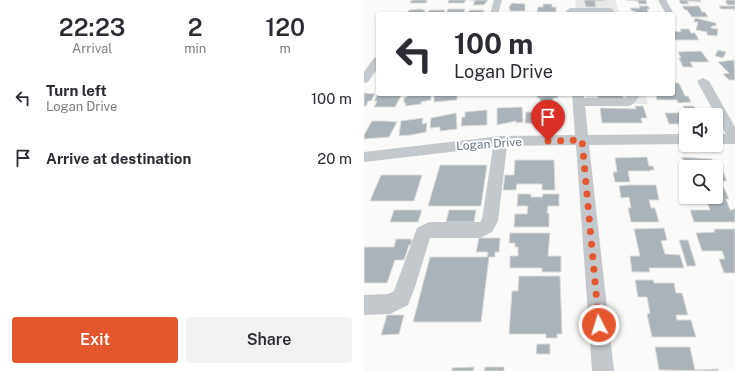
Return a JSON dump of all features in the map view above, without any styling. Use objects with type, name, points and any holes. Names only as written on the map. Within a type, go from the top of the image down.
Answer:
[{"type":"street","points":[[495,12],[498,0]]},
{"type":"street","points":[[569,0],[570,12],[610,11],[610,7]]},
{"type":"street","points":[[662,0],[669,12]]},
{"type":"street","points":[[364,80],[376,63]]},
{"type":"street","points":[[364,80],[376,81]]},
{"type":"street","points":[[703,81],[735,139],[723,139]]},
{"type":"street","points":[[603,371],[578,98],[629,102],[633,96]]},
{"type":"street","name":"Logan Drive","points":[[364,157],[501,141],[679,139]]},
{"type":"street","points":[[364,305],[390,304],[401,298],[406,287],[423,233],[429,230],[480,230],[486,227],[490,221],[501,141]]},
{"type":"shaded area","points":[[575,0],[615,0],[619,12],[576,12]]},
{"type":"shaded area","points":[[586,96],[646,96],[648,104],[587,104]]},
{"type":"building","points":[[412,0],[427,0],[426,3],[410,3]]},
{"type":"building","points":[[449,0],[466,0],[464,3],[448,3]]},
{"type":"building","points":[[475,0],[488,0],[484,5],[473,5]]},
{"type":"building","points":[[584,0],[605,1],[595,1],[596,7],[586,7]]},
{"type":"building","points":[[626,0],[646,0],[647,4],[639,4],[638,1]]},
{"type":"building","points":[[700,0],[701,2],[687,1],[689,4],[681,4],[679,1]]},
{"type":"building","points":[[726,0],[735,0],[735,5],[728,5],[725,1],[727,1]]},
{"type":"building","points":[[512,3],[525,4],[525,11],[510,11],[509,7]]},
{"type":"building","points":[[543,4],[552,4],[552,7],[556,7],[556,12],[537,12],[538,7],[543,7]]},
{"type":"building","points":[[639,6],[648,6],[650,9],[647,9],[648,12],[635,12],[630,8],[640,8]]},
{"type":"building","points":[[682,6],[699,6],[702,12],[705,12],[708,17],[692,17]]},
{"type":"building","points":[[719,6],[735,6],[735,11],[734,9],[721,9]]},
{"type":"building","points":[[448,9],[465,9],[464,12],[447,12]]},
{"type":"building","points":[[409,10],[425,10],[424,12],[408,12]]},
{"type":"building","points":[[430,10],[445,10],[444,12],[428,12]]},
{"type":"building","points":[[470,10],[484,10],[484,12],[468,12]]},
{"type":"building","points":[[695,18],[716,23],[716,26],[712,26],[711,28],[718,29],[717,36],[707,35],[707,32],[696,30],[698,22],[694,22]]},
{"type":"building","points":[[680,29],[689,29],[691,33],[695,33],[699,40],[675,40],[675,31],[681,32]]},
{"type":"building","points":[[718,50],[726,52],[723,58],[715,56]]},
{"type":"building","points":[[701,51],[709,62],[690,62],[693,67],[683,67],[678,52]]},
{"type":"building","points":[[734,60],[735,80],[729,80],[723,74],[729,73],[718,62]]},
{"type":"building","points":[[675,83],[679,83],[685,96],[688,96],[691,102],[678,103],[677,100],[657,100],[656,96],[675,96]]},
{"type":"building","points":[[364,93],[375,94],[371,101],[368,101],[366,106],[364,106]]},
{"type":"building","points":[[377,96],[401,96],[395,107],[374,107],[377,101],[374,101]]},
{"type":"building","points":[[431,96],[431,100],[421,102],[421,104],[405,106],[406,103],[404,103],[404,98]]},
{"type":"building","points":[[434,96],[457,96],[457,100],[434,102]]},
{"type":"building","points":[[537,96],[558,96],[558,98],[553,98],[553,104],[540,104],[540,98],[537,98]]},
{"type":"building","points":[[597,96],[623,96],[624,100],[598,100]]},
{"type":"building","points":[[635,106],[643,106],[647,118],[641,118],[642,123],[602,123],[600,108],[636,109]]},
{"type":"building","points":[[683,106],[694,106],[695,108],[684,108]]},
{"type":"building","points":[[522,107],[523,122],[516,123],[516,121],[497,125],[497,108]]},
{"type":"building","points":[[543,107],[559,107],[559,113],[562,113],[562,119],[559,119],[559,123],[538,125],[525,123],[526,112],[543,112]]},
{"type":"building","points":[[487,110],[487,125],[461,126],[462,117],[465,117],[465,112]]},
{"type":"building","points":[[456,113],[457,129],[440,131],[440,127],[430,128],[431,118]]},
{"type":"building","points":[[665,113],[679,113],[679,124],[669,124]]},
{"type":"building","points":[[423,118],[422,124],[427,123],[426,132],[399,136],[401,121]]},
{"type":"building","points":[[372,121],[397,122],[389,137],[364,139],[364,135]]},
{"type":"building","points":[[647,157],[649,166],[653,166],[654,170],[628,171],[630,182],[615,182],[613,172],[617,172],[615,158]]},
{"type":"building","points":[[682,157],[712,160],[683,160]]},
{"type":"building","points":[[515,160],[554,160],[555,190],[542,190],[542,184],[517,184],[516,190],[503,190],[505,175],[514,175]]},
{"type":"building","points":[[440,165],[487,165],[481,206],[428,206]]},
{"type":"building","points":[[723,172],[727,181],[723,181]]},
{"type":"building","points":[[381,175],[422,175],[414,201],[370,201]]},
{"type":"building","points":[[656,185],[659,200],[649,200],[651,208],[655,208],[659,222],[631,222],[628,208],[631,208],[629,197],[621,198],[619,186]]},
{"type":"building","points":[[723,186],[729,199],[726,199],[730,210],[735,209],[735,222],[694,222],[690,210],[710,210],[708,204],[723,204]]},
{"type":"building","points":[[518,194],[531,194],[531,197],[542,197],[543,194],[559,194],[559,206],[548,206],[547,213],[549,213],[549,227],[514,227],[515,214],[527,214],[528,206],[517,206]]},
{"type":"building","points":[[394,210],[422,210],[418,222],[390,222]]},
{"type":"building","points":[[449,210],[476,210],[474,222],[446,222]]},
{"type":"building","points":[[664,228],[667,240],[661,241],[665,254],[680,255],[684,268],[649,268],[650,272],[632,272],[630,256],[640,256],[634,229]]},
{"type":"building","points":[[714,229],[735,229],[735,273],[724,273],[719,259],[725,259],[722,251],[702,251],[696,233],[715,232]]},
{"type":"building","points":[[510,233],[550,233],[548,256],[561,256],[561,272],[542,272],[542,268],[510,268],[510,256],[518,256],[518,247],[515,247],[515,243],[509,243]]},
{"type":"building","points":[[479,238],[500,238],[499,252],[495,252],[495,257],[489,257],[481,322],[413,322],[430,257],[487,257],[488,252],[476,252]]},
{"type":"building","points":[[396,239],[412,240],[404,260],[395,260],[387,283],[364,283],[364,247],[394,247]]},
{"type":"building","points":[[679,240],[688,240],[696,266],[687,266]]},
{"type":"building","points":[[519,276],[560,276],[562,334],[557,334],[557,338],[546,338],[546,334],[509,334],[512,291],[518,291]]},
{"type":"building","points":[[635,280],[653,280],[654,283],[674,283],[676,293],[682,293],[688,315],[676,315],[677,320],[691,320],[696,337],[652,337],[647,314],[650,313],[647,297],[638,297]]},
{"type":"building","points":[[387,315],[404,315],[399,334],[381,335]]},
{"type":"building","points":[[537,344],[550,344],[550,354],[536,354]]},
{"type":"building","points":[[655,347],[690,347],[695,370],[718,369],[718,371],[659,370]]},
{"type":"building","points":[[474,367],[473,371],[452,371],[452,368]]},
{"type":"building","points":[[485,367],[504,367],[504,371],[484,371]]},
{"type":"route","points":[[548,141],[582,140],[599,325]]}]
